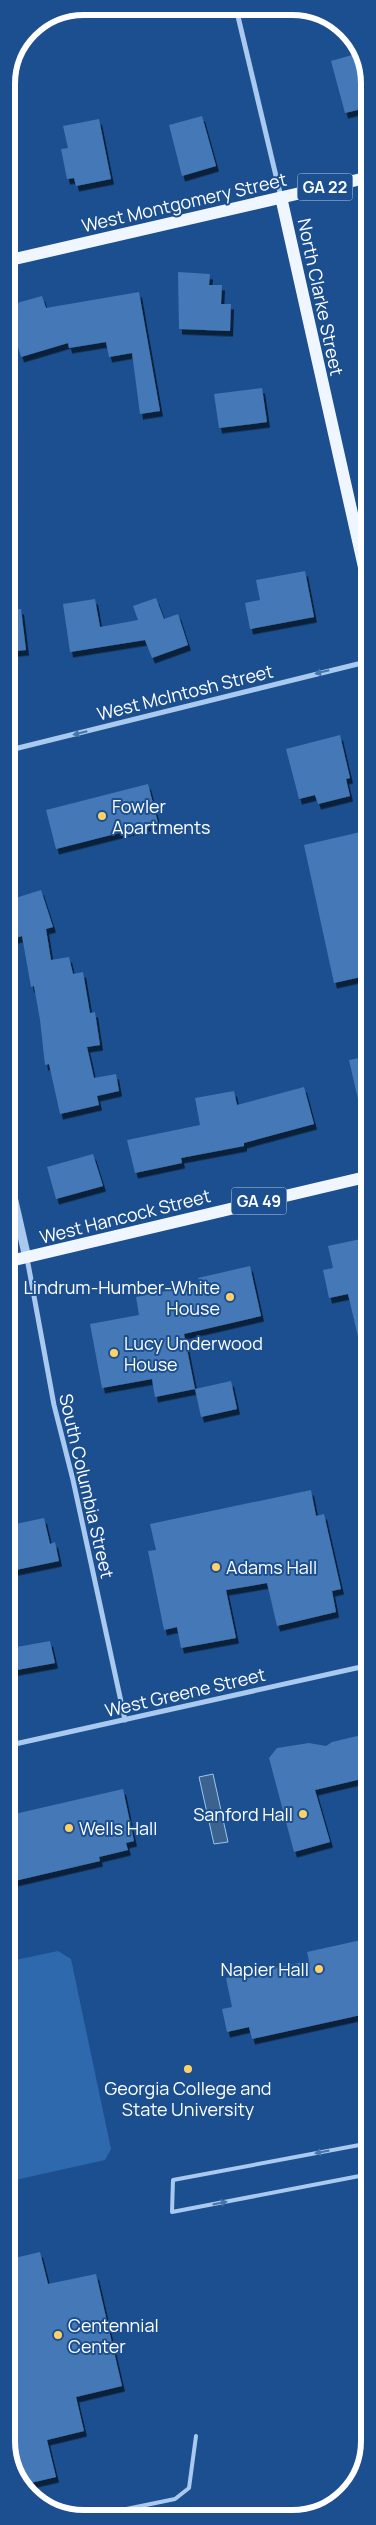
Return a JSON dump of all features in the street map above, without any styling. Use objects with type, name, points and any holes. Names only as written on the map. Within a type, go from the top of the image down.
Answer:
[{"type":"main road","name":"West Montgomery Street","points":[[15,259],[361,179]]},
{"type":"main road","name":"North Clarke Street","points":[[281,198],[361,554]]},
{"type":"main road","name":"West Hancock Street","points":[[15,1260],[274,1197],[361,1178]]},
{"type":"street","name":"North Clarke Street","points":[[238,15],[281,198]]},
{"type":"street","name":"West McIntosh Street","points":[[15,749],[361,663]]},
{"type":"street","points":[[15,1205],[27,1258]]},
{"type":"street","name":"South Columbia Street","points":[[27,1258],[54,1405],[73,1480],[125,1720]]},
{"type":"street","name":"West Greene Street","points":[[15,1744],[361,1668]]},
{"type":"lane","points":[[361,2145],[173,2180],[172,2212],[361,2176]]},
{"type":"lane","points":[[121,2510],[175,2499],[189,2488],[196,2436]]},
{"type":"shaded area","points":[[213,1774],[228,1842],[214,1844],[199,1777]]},
{"type":"shaded area","points":[[58,1951],[71,1959],[111,2149],[105,2160],[15,2180],[15,1960]]},
{"type":"building","points":[[354,54],[359,66],[361,80],[361,109],[345,113],[331,61]]},
{"type":"building","points":[[202,116],[216,166],[182,176],[169,125]]},
{"type":"building","points":[[99,119],[111,179],[76,186],[74,178],[67,179],[61,149],[68,148],[63,126]]},
{"type":"building","points":[[178,272],[210,274],[209,285],[222,285],[221,304],[231,304],[230,331],[179,329]]},
{"type":"building","points":[[139,292],[160,411],[140,414],[132,353],[109,357],[106,342],[69,348],[68,343],[21,357],[15,337],[15,304],[42,296],[46,308]]},
{"type":"building","points":[[262,388],[267,422],[219,428],[214,394]]},
{"type":"building","points":[[305,571],[314,617],[250,629],[245,603],[260,600],[256,580]]},
{"type":"building","points":[[156,598],[164,619],[178,614],[188,645],[152,658],[145,640],[70,652],[63,604],[95,599],[100,627],[138,620],[133,606]]},
{"type":"building","points":[[15,609],[21,609],[26,650],[15,651]]},
{"type":"building","points":[[340,735],[350,778],[346,779],[350,796],[318,804],[315,795],[299,799],[286,749]]},
{"type":"building","name":"Fowler Apartments","points":[[148,784],[158,823],[56,849],[46,810]]},
{"type":"building","points":[[361,832],[361,977],[334,983],[304,845]]},
{"type":"building","points":[[41,890],[53,927],[46,929],[51,960],[69,957],[73,974],[83,972],[90,1013],[95,1012],[100,1045],[87,1047],[94,1078],[116,1074],[119,1091],[97,1096],[99,1105],[60,1114],[49,1064],[45,1065],[34,986],[31,987],[22,936],[15,938],[15,898]]},
{"type":"building","points":[[361,1058],[361,1112],[349,1060]]},
{"type":"building","points":[[304,1087],[314,1124],[244,1143],[244,1146],[181,1158],[182,1163],[135,1173],[127,1140],[200,1125],[195,1098],[234,1091],[237,1105]]},
{"type":"building","points":[[93,1154],[103,1186],[56,1199],[47,1167]]},
{"type":"building","points":[[361,1239],[361,1349],[348,1294],[329,1298],[323,1270],[333,1268],[328,1246]]},
{"type":"building","points":[[250,1266],[261,1316],[184,1334],[195,1389],[155,1397],[152,1379],[102,1388],[90,1324],[139,1315],[136,1297],[200,1284],[198,1278]]},
{"type":"building","points":[[231,1381],[237,1409],[201,1417],[195,1389]]},
{"type":"building","name":"Adams Hall","points":[[311,1490],[316,1516],[324,1514],[341,1589],[332,1591],[336,1612],[277,1626],[267,1583],[226,1590],[236,1638],[181,1648],[177,1627],[164,1630],[148,1551],[156,1550],[150,1524]]},
{"type":"building","points":[[44,1518],[50,1544],[55,1542],[59,1561],[15,1570],[15,1524]]},
{"type":"building","points":[[50,1641],[55,1663],[15,1670],[15,1647]]},
{"type":"building","name":"Sanford Hall","points":[[361,1735],[361,1779],[315,1790],[330,1842],[294,1852],[269,1758],[277,1748],[309,1743],[326,1746],[332,1742]]},
{"type":"building","name":"Wells Hall","points":[[123,1789],[134,1841],[126,1843],[128,1850],[99,1857],[100,1861],[15,1881],[15,1814]]},
{"type":"building","name":"Napier Hall","points":[[361,1940],[361,2015],[252,2039],[249,2027],[227,2032],[222,2009],[232,2007],[226,1978],[309,1961],[307,1952]]},
{"type":"building","name":"Centennial Center","points":[[40,2252],[48,2284],[96,2274],[122,2386],[76,2397],[84,2431],[47,2440],[56,2477],[30,2483],[20,2467],[15,2445],[15,2258]]},
{"type":"place","name":"Fowler Apartments","points":[[102,816]]},
{"type":"place","name":"Lindrum-Humber-White House","points":[[230,1297]]},
{"type":"place","name":"Lucy Underwood House","points":[[114,1353]]},
{"type":"place","name":"Adams Hall","points":[[216,1567]]},
{"type":"place","name":"Sanford Hall","points":[[303,1814]]},
{"type":"place","name":"Wells Hall","points":[[69,1828]]},
{"type":"place","name":"Napier Hall","points":[[319,1969]]},
{"type":"place","name":"Georgia College and State University","points":[[188,2069]]},
{"type":"place","name":"Centennial Center","points":[[58,2335]]}]
